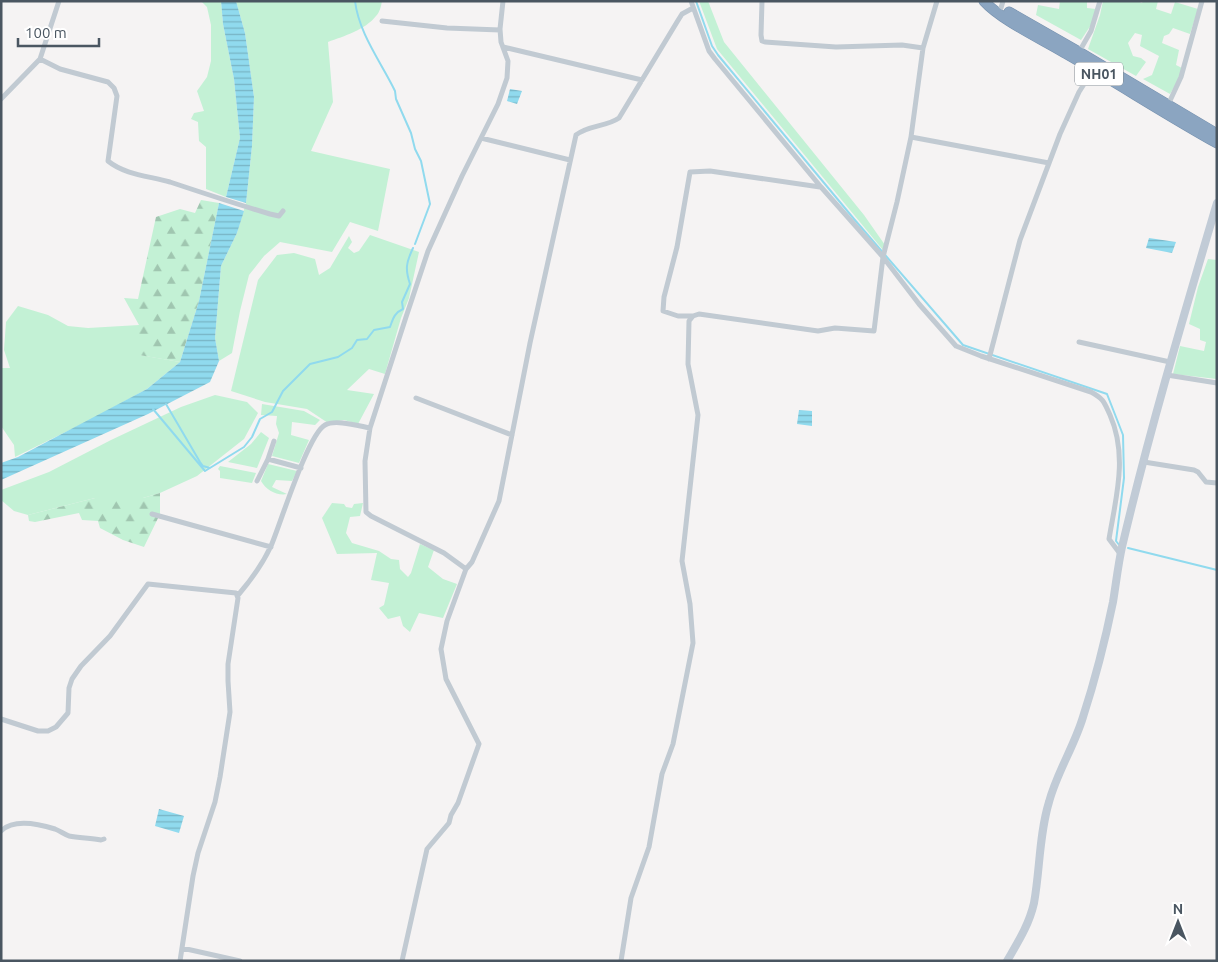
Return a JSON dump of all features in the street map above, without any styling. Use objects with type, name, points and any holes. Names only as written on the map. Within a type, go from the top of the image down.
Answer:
[{"type":"highway","name":"NH01","points":[[985,1],[1002,5],[1167,106],[1217,134]]},
{"type":"highway","name":"NH01","points":[[985,1],[997,13],[1166,115],[1217,143]]},
{"type":"main road","points":[[1007,961],[1022,936],[1031,913],[1046,811],[1052,790],[1073,746],[1083,718],[1104,640],[1121,555],[1170,362],[1217,204]]},
{"type":"street","points":[[1,99],[40,59],[59,1]]},
{"type":"street","points":[[466,569],[444,553],[366,512],[365,461],[370,428],[428,251],[498,104],[507,78],[508,62],[500,30],[503,1]]},
{"type":"street","points":[[691,1],[709,51],[715,59],[956,346],[989,359],[1091,392],[1102,398],[1116,428],[1120,449],[1118,491],[1109,539],[1121,555]]},
{"type":"street","points":[[762,1],[761,35],[762,41],[765,42],[836,47],[902,45],[923,48]]},
{"type":"street","points":[[821,187],[710,172],[690,172],[677,247],[664,297],[663,310],[678,316],[699,314],[818,331],[835,328],[874,331],[883,257],[886,251],[911,137],[923,48],[937,1]]},
{"type":"street","points":[[1079,52],[1091,31],[1100,1]]},
{"type":"street","points":[[1167,106],[1182,77],[1202,1]]},
{"type":"street","points":[[402,961],[426,849],[449,823],[479,744],[446,679],[441,649],[447,621],[466,569],[472,562],[499,501],[530,343],[576,135],[581,131],[619,118],[682,14],[693,8]]},
{"type":"street","points":[[382,21],[500,30]]},
{"type":"street","points":[[503,47],[642,80]]},
{"type":"street","points":[[40,59],[60,68],[108,82],[114,88],[117,96],[108,161],[112,165],[270,214],[279,216],[283,211]]},
{"type":"street","points":[[989,359],[1020,240],[1068,116],[1079,92],[1093,70]]},
{"type":"street","points":[[911,137],[1049,163]]},
{"type":"street","points":[[481,138],[570,160]]},
{"type":"street","points":[[621,961],[631,898],[649,847],[662,774],[673,744],[693,643],[690,604],[682,561],[698,415],[688,364],[689,320],[693,316]]},
{"type":"street","points":[[1079,342],[1170,362]]},
{"type":"street","points":[[1167,375],[1217,383]]},
{"type":"street","points":[[416,398],[512,435]]},
{"type":"street","points":[[1,719],[38,730],[48,731],[56,727],[68,714],[69,688],[72,679],[81,666],[110,636],[148,584],[239,594],[270,547],[288,498],[309,449],[320,429],[325,425],[344,423],[370,428]]},
{"type":"street","points":[[257,480],[268,459],[274,441]]},
{"type":"street","points":[[268,459],[301,468]]},
{"type":"street","points":[[1144,462],[1194,470],[1206,482],[1217,483]]},
{"type":"street","points":[[152,514],[270,547]]},
{"type":"street","points":[[180,961],[198,853],[215,802],[220,778],[230,712],[228,672],[238,598],[236,593]]},
{"type":"street","points":[[1,831],[6,826],[34,824],[66,835],[104,839]]},
{"type":"street","points":[[182,948],[240,961]]},
{"type":"green space","points":[[201,1],[221,1],[223,24],[234,79],[240,138],[226,197],[206,189],[206,147],[199,141],[198,122],[191,119],[194,113],[204,111],[197,91],[207,77],[211,61],[211,25],[207,7]]},
{"type":"green space","points":[[236,1],[382,1],[377,14],[366,25],[328,42],[333,102],[311,151],[390,169],[378,231],[350,222],[332,252],[280,242],[264,256],[249,275],[232,353],[219,361],[215,338],[221,266],[237,233],[246,203],[252,146],[254,97],[245,33]]},
{"type":"green space","points":[[699,1],[708,1],[724,42],[864,215],[885,245],[883,250],[717,49]]},
{"type":"green space","points":[[1060,1],[1084,1],[1087,2],[1087,8],[1096,9],[1093,22],[1081,40],[1036,15],[1038,5],[1059,9]]},
{"type":"green space","points":[[1103,1],[1137,1],[1142,3],[1143,1],[1158,1],[1156,9],[1171,14],[1175,2],[1198,9],[1190,34],[1173,28],[1169,34],[1164,36],[1162,43],[1179,50],[1176,65],[1182,68],[1179,79],[1170,94],[1143,79],[1152,75],[1159,56],[1140,46],[1142,35],[1135,33],[1128,43],[1133,56],[1141,58],[1146,62],[1136,76],[1088,49]]},
{"type":"green space","points":[[201,200],[219,203],[199,301],[180,362],[139,355],[139,325],[124,298],[138,299],[156,217],[180,209],[195,213]]},
{"type":"green space","points":[[370,235],[419,252],[409,298],[401,318],[385,374],[369,369],[347,390],[374,394],[358,424],[344,420],[328,423],[307,409],[265,402],[231,391],[258,280],[277,255],[294,253],[315,259],[319,275],[330,268],[349,236],[352,242],[348,248],[354,253],[359,251]]},
{"type":"green space","points":[[1208,259],[1217,260],[1217,379],[1173,374],[1180,346],[1204,351],[1206,342],[1200,340],[1200,329],[1189,324],[1198,287]]},
{"type":"green space","points":[[18,306],[48,315],[68,326],[88,328],[139,325],[140,355],[180,362],[147,389],[15,457],[14,445],[1,426],[1,368],[10,368],[4,350],[6,322]]},
{"type":"green space","points":[[215,395],[247,402],[258,413],[244,439],[197,476],[160,493],[143,498],[95,498],[28,515],[14,511],[1,500],[1,490],[49,472],[181,407]]},
{"type":"green space","points":[[262,404],[304,411],[320,420],[315,425],[292,422],[291,435],[309,440],[299,463],[272,456],[279,433],[276,424],[277,416],[261,415]]},
{"type":"green space","points":[[261,432],[269,438],[257,468],[228,462],[251,444]]},
{"type":"green space","points":[[268,464],[297,471],[292,481],[276,480],[272,487],[287,494],[272,492],[261,481]]},
{"type":"green space","points":[[220,466],[256,473],[252,483],[220,478],[220,471],[218,469]]},
{"type":"green space","points":[[160,493],[160,514],[144,547],[123,540],[100,528],[98,521],[82,520],[79,513],[35,522],[29,521],[28,515],[95,498],[143,498]]},
{"type":"green space","points":[[332,503],[344,504],[346,507],[352,508],[354,504],[363,503],[360,516],[350,517],[346,533],[352,543],[379,551],[391,559],[399,560],[400,569],[408,577],[420,544],[434,550],[428,567],[443,579],[457,584],[443,618],[419,613],[410,632],[403,626],[400,616],[388,619],[379,608],[384,605],[389,583],[371,580],[377,553],[337,554],[322,518]]},
{"type":"water","points":[[221,1],[236,1],[245,33],[254,97],[252,146],[246,203],[226,197],[240,138],[234,79],[223,24]]},
{"type":"water","points":[[510,89],[522,91],[517,104],[507,101]]},
{"type":"water","points":[[219,203],[244,211],[237,233],[221,266],[215,338],[219,361],[210,382],[148,414],[1,480],[1,463],[18,457],[147,389],[180,362],[199,301]]},
{"type":"water","points":[[1149,238],[1176,242],[1172,253],[1146,248]]},
{"type":"water","points":[[799,410],[812,411],[812,426],[797,424]]},
{"type":"water","points":[[159,809],[184,816],[179,833],[155,826]]},
{"type":"waterway","points":[[355,1],[361,25],[371,48],[395,91],[396,99],[421,161],[430,204],[415,244]]},
{"type":"waterway","points":[[696,1],[712,46],[718,55],[854,219],[963,345],[1107,394],[1123,435],[1124,478],[1116,541],[1120,546]]},
{"type":"waterway","points":[[153,409],[205,471],[244,447],[252,437],[260,419],[272,412],[283,391],[310,364],[338,357],[352,348],[357,340],[367,339],[374,330],[390,327],[396,314],[403,309],[402,302],[410,284],[407,266],[413,248]]},
{"type":"waterway","points":[[166,404],[200,462],[203,466],[210,468]]},
{"type":"waterway","points":[[1128,548],[1217,570]]}]
